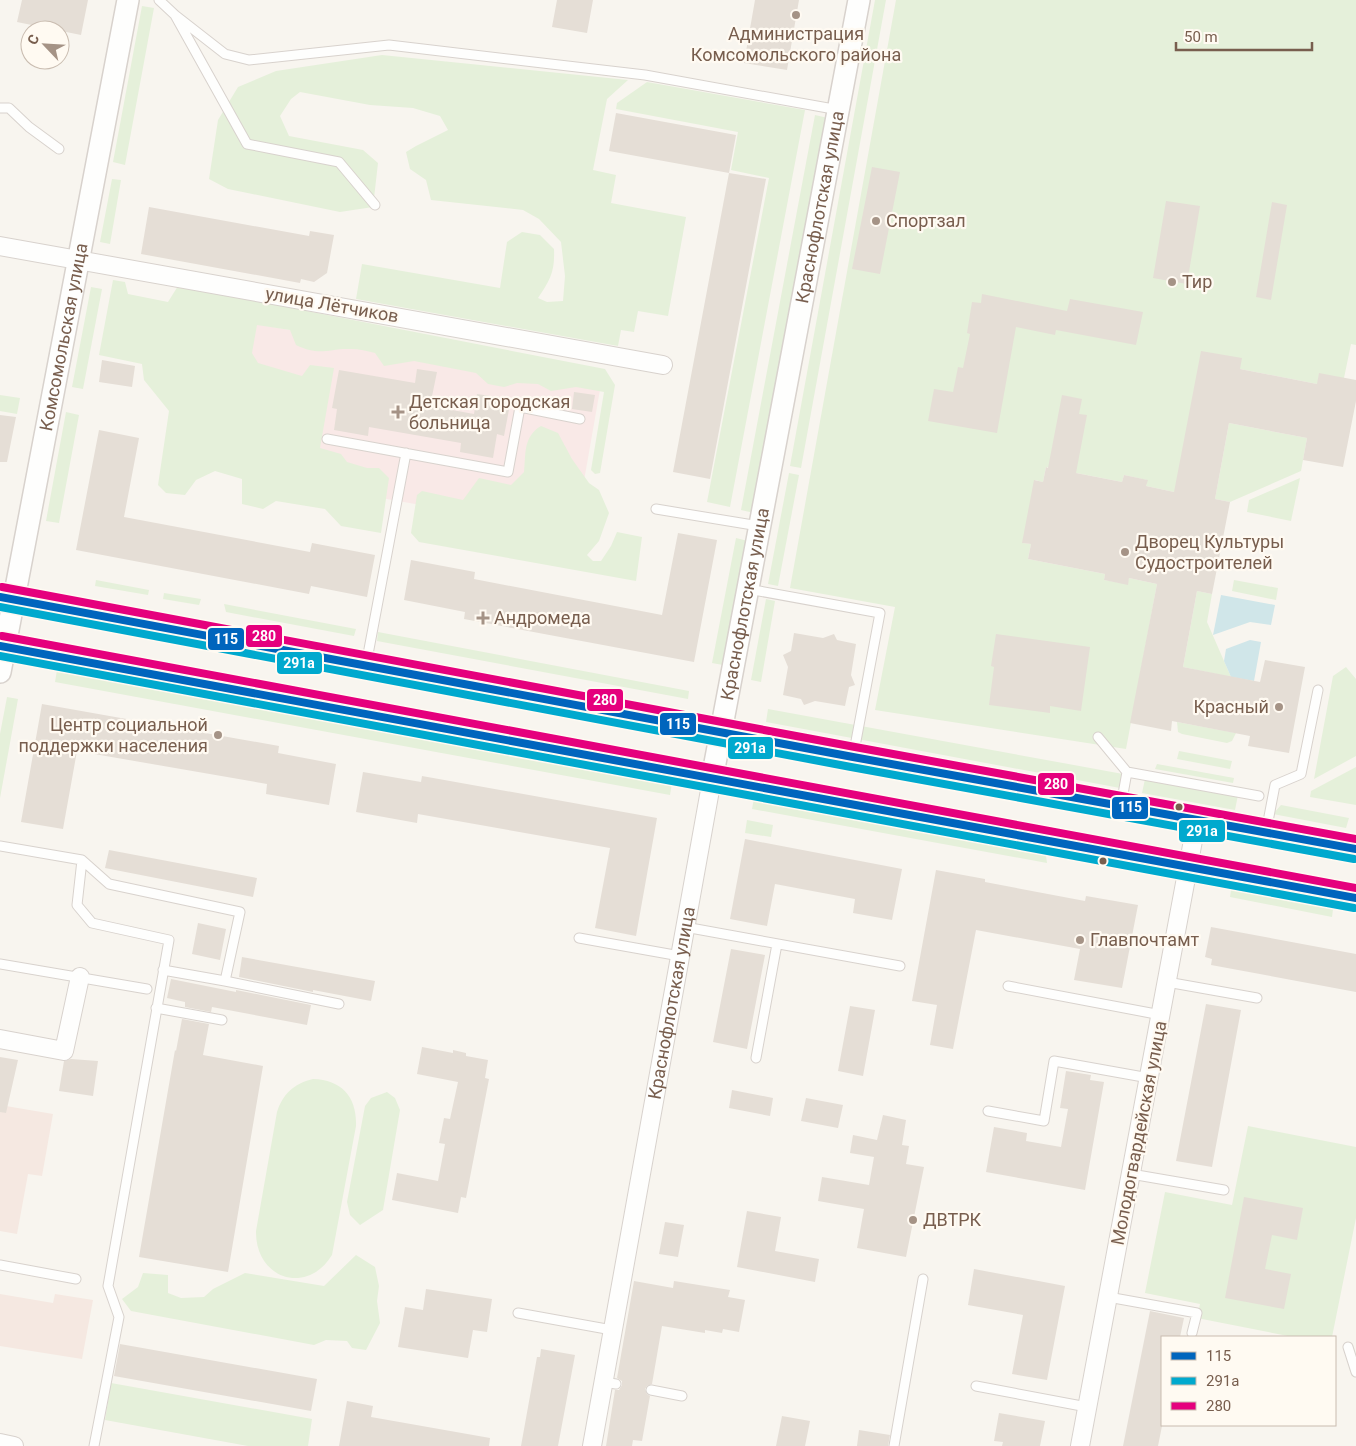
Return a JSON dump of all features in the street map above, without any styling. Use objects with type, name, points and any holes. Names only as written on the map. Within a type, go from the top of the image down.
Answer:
[{"type":"main road","points":[[7,598],[853,757],[1356,849]]},
{"type":"main road","points":[[2,647],[1356,898]]},
{"type":"street","name":"Комсомольская улица","points":[[0,672],[7,598],[78,260],[128,0]]},
{"type":"street","name":"Краснофлотская улица","points":[[592,1446],[610,1383],[612,1330],[712,779],[859,0]]},
{"type":"street","name":"улица Лётчиков","points":[[0,246],[663,365]]},
{"type":"street","name":"Молодогвардейская улица","points":[[1080,1446],[1197,819]]},
{"type":"street","points":[[0,1039],[64,1051],[80,977]]},
{"type":"street","points":[[0,1444],[14,1446]]},
{"type":"lane","points":[[159,0],[225,54],[249,60],[389,44],[645,74],[839,110]]},
{"type":"lane","points":[[175,15],[247,144],[339,162],[375,206]]},
{"type":"lane","points":[[0,108],[9,108],[29,127],[59,149]]},
{"type":"lane","points":[[327,439],[508,472],[520,407],[580,419]]},
{"type":"lane","points":[[366,665],[406,454]]},
{"type":"lane","points":[[656,509],[760,526]]},
{"type":"lane","points":[[748,589],[880,613],[853,757]]},
{"type":"lane","points":[[1266,832],[1275,785],[1301,774],[1318,690]]},
{"type":"lane","points":[[1098,737],[1127,772],[1259,796]]},
{"type":"lane","points":[[1121,805],[1127,772]]},
{"type":"lane","points":[[0,846],[82,860],[109,884],[240,912],[226,981]]},
{"type":"lane","points":[[82,860],[76,905],[92,924],[169,940],[108,1286],[119,1317],[94,1446]]},
{"type":"lane","points":[[685,927],[900,966]]},
{"type":"lane","points":[[579,938],[680,956]]},
{"type":"lane","points":[[756,1058],[777,944]]},
{"type":"lane","points":[[0,964],[147,989]]},
{"type":"lane","points":[[163,970],[339,1004]]},
{"type":"lane","points":[[1167,982],[1258,998]]},
{"type":"lane","points":[[1008,986],[1160,1015]]},
{"type":"lane","points":[[156,1008],[222,1020]]},
{"type":"lane","points":[[988,1111],[1044,1121],[1054,1061],[1149,1078]]},
{"type":"lane","points":[[1131,1174],[1224,1190]]},
{"type":"lane","points":[[0,1265],[76,1279]]},
{"type":"lane","points":[[894,1446],[923,1279]]},
{"type":"lane","points":[[1108,1297],[1197,1313],[1192,1333]]},
{"type":"lane","points":[[518,1313],[612,1330]]},
{"type":"lane","points":[[1348,1347],[1356,1372]]},
{"type":"lane","points":[[976,1386],[1087,1407]]},
{"type":"lane","points":[[651,1390],[682,1396]]},
{"type":"shaded area","points":[[232,320],[601,384],[575,532],[238,473]]},
{"type":"shaded area","points":[[1221,595],[1275,605],[1271,625],[1250,622],[1213,635]]},
{"type":"shaded area","points":[[1250,640],[1261,642],[1254,681],[1231,677],[1224,661],[1226,649]]},
{"type":"shaded area","points":[[0,1105],[53,1114],[42,1176],[28,1174],[17,1234],[0,1231]]},
{"type":"shaded area","points":[[0,1294],[53,1303],[55,1294],[93,1300],[82,1359],[0,1346]]},
{"type":"green space","points":[[875,0],[886,0],[801,468],[790,466]]},
{"type":"green space","points":[[896,0],[1356,0],[1356,345],[1351,344],[1344,378],[1317,384],[1240,369],[1174,492],[1146,486],[1147,480],[1124,475],[1122,482],[1046,467],[1043,482],[1035,480],[1023,543],[1031,544],[1028,559],[1105,574],[1104,580],[1127,584],[1129,578],[1157,584],[1126,749],[875,710],[895,607],[790,588]]},
{"type":"green space","points":[[142,6],[154,8],[125,165],[113,162]]},
{"type":"green space","points":[[382,55],[628,80],[607,99],[593,170],[616,175],[611,203],[686,217],[668,316],[638,311],[634,332],[621,330],[618,346],[356,299],[362,264],[500,288],[507,242],[522,232],[540,235],[554,249],[554,264],[551,275],[538,298],[547,302],[563,301],[565,276],[561,242],[539,219],[523,210],[431,200],[426,180],[410,169],[406,152],[448,130],[440,116],[413,108],[370,105],[300,92],[291,99],[280,116],[289,136],[363,150],[378,163],[373,207],[340,212],[228,189],[209,179],[218,120],[238,87],[276,71]]},
{"type":"green space","points":[[647,82],[805,110],[730,507],[707,502],[769,178],[731,170],[738,132],[616,109],[617,103]]},
{"type":"green space","points":[[815,115],[828,118],[754,513],[741,510]]},
{"type":"green space","points":[[112,179],[121,180],[110,244],[100,242]]},
{"type":"green space","points":[[113,280],[125,282],[128,294],[168,302],[178,286],[605,369],[615,385],[600,473],[595,474],[591,470],[604,392],[576,387],[551,391],[538,384],[517,383],[504,387],[488,384],[476,373],[414,361],[384,366],[375,353],[354,349],[312,351],[296,345],[290,330],[257,325],[252,353],[258,363],[302,376],[310,365],[334,368],[320,448],[341,454],[347,462],[367,468],[379,468],[389,478],[381,533],[341,526],[325,509],[276,501],[263,509],[242,504],[242,479],[215,471],[196,480],[185,495],[166,493],[158,485],[169,411],[144,380],[142,364],[99,355]]},
{"type":"green space","points":[[91,287],[102,289],[83,389],[72,387]]},
{"type":"green space","points":[[0,395],[20,398],[17,414],[0,411]]},
{"type":"green space","points":[[66,412],[79,415],[59,523],[46,521]]},
{"type":"green space","points":[[1229,423],[1307,438],[1301,471],[1230,502],[1215,499]]},
{"type":"green space","points":[[541,426],[558,433],[572,459],[589,483],[599,490],[609,513],[599,541],[587,555],[593,561],[601,561],[611,546],[617,532],[642,537],[636,581],[419,542],[411,533],[417,495],[422,491],[463,500],[479,478],[511,485],[524,472],[528,440],[535,430]]},
{"type":"green space","points":[[789,473],[799,475],[778,586],[768,584]]},
{"type":"green space","points":[[1300,478],[1291,521],[1247,512],[1249,500]]},
{"type":"green space","points":[[736,538],[748,541],[723,665],[712,663]]},
{"type":"green space","points":[[96,580],[149,590],[148,595],[95,586]]},
{"type":"green space","points":[[1234,580],[1278,588],[1276,600],[1232,591]]},
{"type":"green space","points":[[1197,591],[1212,594],[1207,622],[1231,677],[1183,667]]},
{"type":"green space","points":[[164,593],[201,599],[199,605],[163,599]]},
{"type":"green space","points":[[766,599],[775,601],[761,682],[751,680]]},
{"type":"green space","points":[[224,604],[356,629],[354,636],[226,612]]},
{"type":"green space","points":[[378,632],[689,691],[688,699],[377,641]]},
{"type":"green space","points":[[58,664],[673,777],[670,795],[55,682]]},
{"type":"green space","points":[[1346,667],[1356,679],[1356,756],[1314,779],[1333,676]]},
{"type":"green space","points":[[7,697],[18,699],[0,798],[0,734]]},
{"type":"green space","points":[[768,709],[1123,774],[1120,788],[766,722]]},
{"type":"green space","points":[[1177,722],[1236,733],[1232,741],[1227,743],[1182,734],[1178,732]]},
{"type":"green space","points":[[1179,751],[1232,761],[1230,769],[1177,759]]},
{"type":"green space","points":[[1157,764],[1234,778],[1233,783],[1155,769]]},
{"type":"green space","points":[[1356,767],[1356,805],[1310,797],[1311,791]]},
{"type":"green space","points":[[1145,779],[1238,795],[1235,810],[1142,793]]},
{"type":"green space","points":[[755,793],[1045,848],[1047,863],[752,809]]},
{"type":"green space","points":[[1281,805],[1349,818],[1346,828],[1273,814]]},
{"type":"green space","points":[[747,820],[773,825],[771,837],[745,833]]},
{"type":"green space","points":[[1232,883],[1334,902],[1332,917],[1230,897]]},
{"type":"green space","points":[[313,1079],[332,1083],[346,1092],[354,1107],[356,1126],[332,1255],[322,1268],[309,1275],[297,1278],[284,1276],[273,1270],[264,1261],[258,1247],[256,1231],[277,1112],[282,1100],[294,1087]]},
{"type":"green space","points":[[387,1092],[395,1098],[400,1110],[383,1210],[360,1225],[350,1215],[347,1202],[365,1106],[371,1098]]},
{"type":"green space","points":[[1248,1126],[1356,1147],[1356,1218],[1332,1336],[1288,1336],[1197,1318],[1200,1304],[1145,1293],[1165,1192],[1232,1205]]},
{"type":"green space","points":[[356,1255],[375,1267],[379,1286],[377,1301],[380,1323],[366,1350],[352,1348],[347,1341],[326,1340],[314,1345],[131,1311],[122,1299],[138,1287],[143,1273],[168,1275],[168,1293],[181,1298],[204,1297],[213,1289],[245,1273],[324,1286]]},
{"type":"green space","points":[[111,1383],[312,1419],[308,1446],[248,1446],[105,1420]]},
{"type":"building","points":[[22,0],[88,0],[81,35],[70,33],[70,20],[20,20],[20,23],[17,22]]},
{"type":"building","points":[[557,0],[593,0],[587,33],[552,27]]},
{"type":"building","points":[[755,0],[799,0],[787,70],[744,63]]},
{"type":"building","points":[[616,113],[736,135],[729,173],[609,151]]},
{"type":"building","name":"Спортзал","points":[[872,167],[900,172],[880,274],[852,269]]},
{"type":"building","points":[[729,173],[766,179],[710,479],[673,472]]},
{"type":"building","points":[[1166,201],[1200,206],[1187,284],[1153,278]]},
{"type":"building","points":[[1272,202],[1287,205],[1271,300],[1256,297]]},
{"type":"building","points":[[149,207],[309,236],[310,231],[334,235],[327,273],[314,282],[301,279],[300,283],[141,254]]},
{"type":"building","points":[[982,294],[1067,311],[1070,299],[1143,312],[1136,345],[1056,330],[1055,335],[1016,327],[997,433],[928,421],[934,389],[953,392],[958,367],[963,368],[970,334],[967,333],[972,302],[981,303]]},
{"type":"building","name":"Дворец Культуры Судостроителей","points":[[1201,351],[1242,358],[1240,369],[1317,384],[1319,373],[1356,380],[1356,401],[1343,467],[1303,460],[1307,438],[1229,423],[1215,499],[1230,502],[1212,594],[1197,591],[1183,667],[1260,682],[1265,660],[1305,667],[1289,753],[1248,746],[1250,736],[1172,721],[1171,731],[1130,723],[1157,584],[1129,578],[1128,585],[1104,580],[1105,574],[1028,559],[1031,544],[1022,543],[1034,480],[1043,482],[1046,467],[1048,468],[1062,395],[1082,399],[1079,414],[1087,415],[1076,473],[1122,482],[1124,475],[1148,480],[1146,486],[1174,492]]},
{"type":"building","points":[[102,360],[135,366],[132,387],[99,382]]},
{"type":"building","name":"Детская городская больница","points":[[417,369],[437,372],[430,406],[474,414],[477,394],[511,399],[504,436],[497,434],[493,458],[460,452],[461,443],[369,427],[368,436],[334,430],[337,409],[332,408],[339,370],[415,383]]},
{"type":"building","points":[[574,392],[595,395],[592,412],[572,409]]},
{"type":"building","points":[[0,415],[16,417],[7,462],[0,462]]},
{"type":"building","points":[[99,430],[139,438],[124,517],[310,552],[312,543],[375,555],[367,597],[311,586],[309,594],[76,550]]},
{"type":"building","points":[[678,533],[717,540],[694,662],[464,619],[465,612],[404,600],[411,560],[475,572],[474,579],[662,615]]},
{"type":"building","points":[[794,633],[823,638],[834,634],[837,640],[856,644],[851,675],[855,685],[849,687],[845,706],[815,701],[804,705],[801,699],[783,695],[788,667],[783,655],[791,651]]},
{"type":"building","points":[[996,634],[1090,647],[1081,711],[1050,706],[1050,713],[989,705],[994,667],[991,666]]},
{"type":"building","points":[[42,704],[279,746],[278,753],[336,764],[329,805],[266,794],[267,784],[77,751],[63,829],[21,822]]},
{"type":"building","points":[[363,772],[421,782],[422,776],[657,818],[636,936],[595,928],[610,848],[418,814],[417,823],[356,812]]},
{"type":"building","points":[[745,839],[902,869],[892,920],[853,913],[855,899],[775,884],[767,926],[730,919]]},
{"type":"building","points":[[109,850],[257,878],[253,897],[105,868]]},
{"type":"building","name":"Главпочтамт","points":[[936,870],[985,879],[985,882],[1085,901],[1086,896],[1138,905],[1122,988],[1074,980],[1080,949],[976,930],[953,1049],[930,1045],[937,1005],[912,1001]]},
{"type":"building","points":[[198,923],[226,929],[220,960],[192,954]]},
{"type":"building","points":[[1211,927],[1356,954],[1356,992],[1211,965],[1212,959],[1205,957]]},
{"type":"building","points":[[731,949],[765,955],[747,1049],[713,1042]]},
{"type":"building","points":[[242,957],[375,981],[371,1001],[313,990],[313,992],[239,977]]},
{"type":"building","points":[[171,979],[311,1005],[307,1025],[212,1007],[211,1012],[185,1007],[185,1002],[167,998]]},
{"type":"building","points":[[1206,1004],[1241,1010],[1212,1167],[1176,1161]]},
{"type":"building","points":[[850,1006],[875,1010],[863,1076],[838,1071]]},
{"type":"building","points":[[182,1019],[209,1024],[203,1055],[263,1066],[228,1272],[139,1257]]},
{"type":"building","points":[[422,1047],[453,1053],[453,1050],[466,1053],[466,1056],[488,1060],[485,1078],[489,1079],[466,1198],[461,1197],[458,1213],[392,1200],[397,1173],[438,1181],[445,1144],[439,1143],[444,1118],[450,1119],[458,1082],[417,1074]]},
{"type":"building","points":[[0,1057],[18,1060],[6,1113],[0,1112]]},
{"type":"building","points":[[71,1059],[98,1061],[93,1096],[59,1091],[64,1061]]},
{"type":"building","points":[[1066,1071],[1091,1075],[1090,1080],[1104,1082],[1085,1190],[986,1172],[994,1127],[1027,1133],[1026,1141],[1061,1147],[1068,1109],[1060,1108]]},
{"type":"building","points":[[732,1090],[773,1098],[770,1116],[729,1108]]},
{"type":"building","points":[[806,1098],[843,1105],[838,1128],[801,1121]]},
{"type":"building","points":[[883,1115],[906,1120],[902,1145],[909,1146],[906,1164],[924,1167],[906,1257],[857,1248],[864,1209],[818,1201],[822,1177],[869,1185],[874,1157],[850,1153],[853,1135],[877,1140]]},
{"type":"building","points":[[1244,1197],[1303,1208],[1297,1240],[1272,1235],[1265,1269],[1291,1274],[1284,1309],[1225,1298]]},
{"type":"building","points":[[747,1211],[781,1217],[775,1251],[819,1259],[815,1282],[737,1267]]},
{"type":"building","points":[[665,1222],[684,1225],[678,1257],[659,1254]]},
{"type":"building","points":[[974,1269],[1065,1286],[1047,1380],[1012,1374],[1023,1315],[968,1305]]},
{"type":"building","points":[[634,1281],[673,1288],[674,1281],[730,1290],[728,1297],[745,1300],[739,1332],[723,1329],[722,1333],[705,1330],[705,1333],[662,1326],[652,1384],[645,1389],[650,1396],[642,1441],[633,1440],[632,1446],[606,1446],[615,1390],[619,1390],[622,1385],[622,1381],[617,1378]]},
{"type":"building","points":[[426,1289],[492,1299],[487,1332],[473,1330],[468,1358],[398,1347],[405,1307],[423,1310]]},
{"type":"building","points":[[1150,1311],[1184,1318],[1180,1336],[1161,1336],[1162,1426],[1158,1446],[1123,1446]]},
{"type":"building","points":[[120,1344],[317,1379],[311,1411],[114,1376]]},
{"type":"building","points":[[541,1349],[575,1355],[558,1446],[521,1446],[537,1357],[540,1357]]},
{"type":"building","points":[[347,1401],[373,1406],[371,1417],[490,1438],[489,1446],[339,1446]]},
{"type":"building","points":[[999,1413],[1045,1421],[1040,1446],[1002,1446],[1003,1442],[994,1441]]},
{"type":"building","points":[[782,1416],[810,1421],[805,1446],[776,1446]]},
{"type":"building","points":[[859,1430],[890,1435],[888,1446],[857,1446]]},
{"type":"transit line","name":"280","points":[[2,587],[1356,839]]},
{"type":"transit line","name":"115","points":[[0,597],[1356,849]]},
{"type":"transit line","name":"291а","points":[[0,607],[851,767],[1354,859]]},
{"type":"transit line","name":"280","points":[[2,636],[1356,888]]},
{"type":"transit line","name":"115","points":[[0,646],[1356,898]]},
{"type":"transit line","name":"291а","points":[[0,656],[1354,908]]},
{"type":"place","name":"Администрация Комсомольского района","points":[[796,15]]},
{"type":"place","name":"Спортзал","points":[[876,221]]},
{"type":"place","name":"Тир","points":[[1172,282]]},
{"type":"place","name":"Детская городская больница","points":[[398,412]]},
{"type":"place","name":"Дворец Культуры Судостроителей","points":[[1125,552]]},
{"type":"place","name":"Андромеда","points":[[483,618]]},
{"type":"place","name":"Красный","points":[[1279,707]]},
{"type":"place","name":"Центр социальной поддержки населения","points":[[218,735]]},
{"type":"place","name":"Главпочтамт","points":[[1080,940]]},
{"type":"place","name":"ДВТРК","points":[[913,1220]]}]
